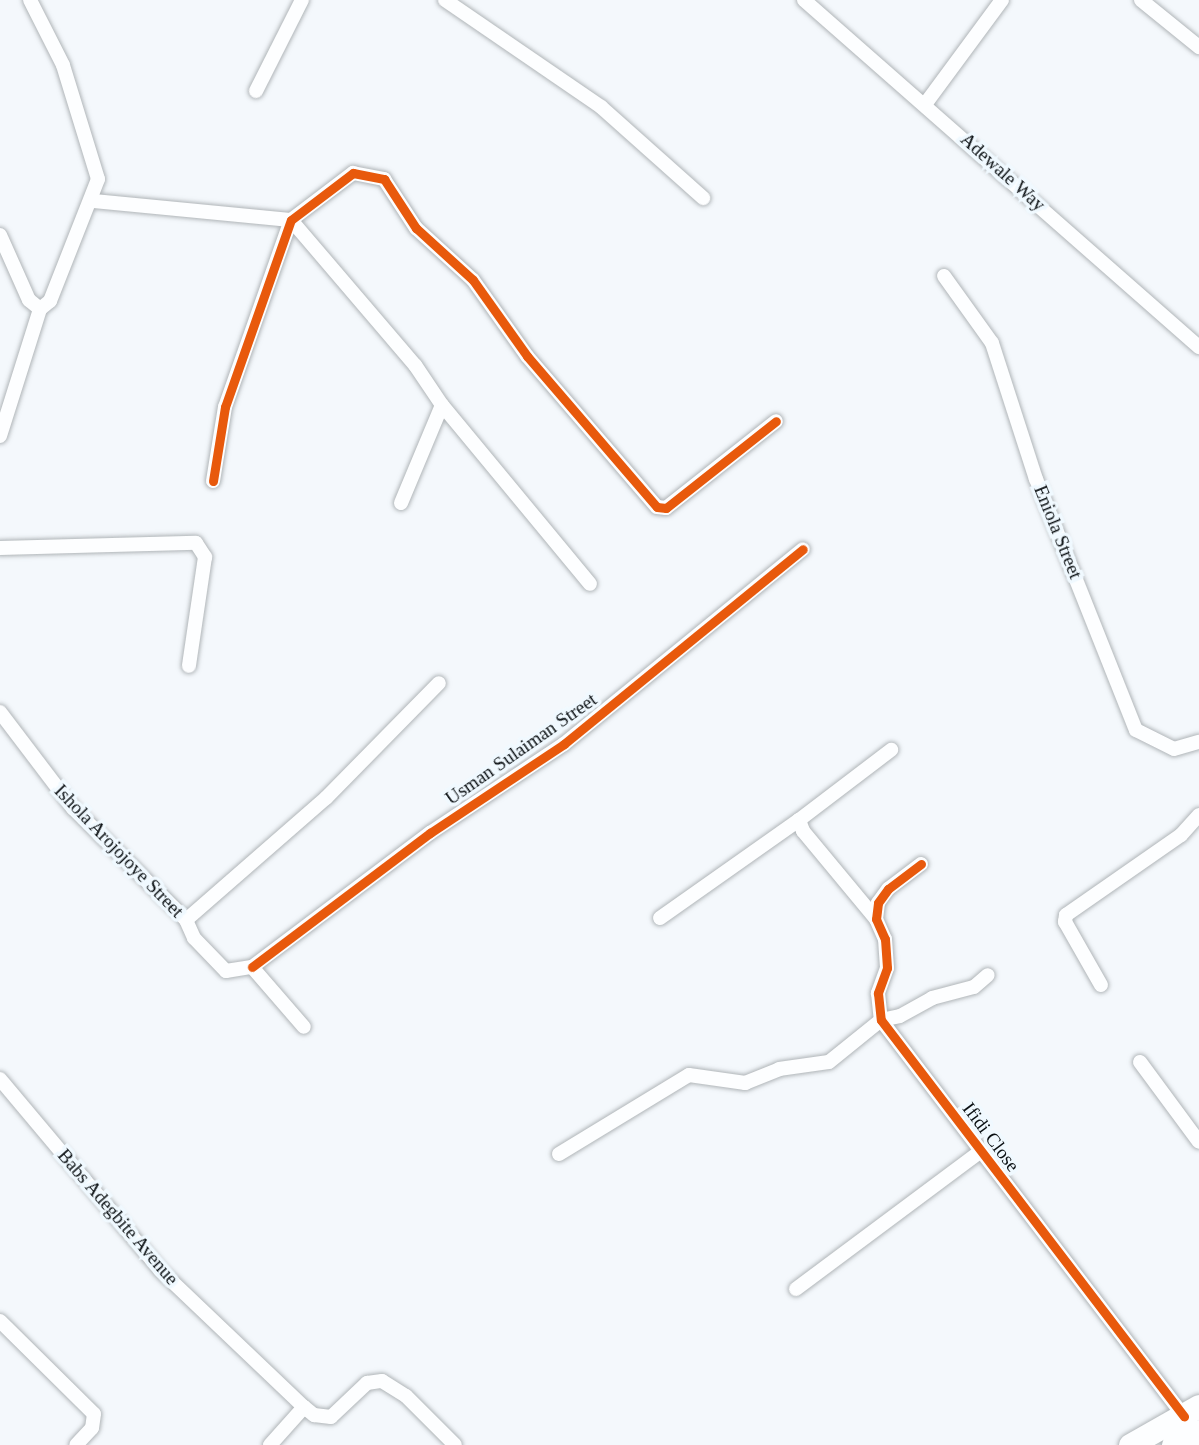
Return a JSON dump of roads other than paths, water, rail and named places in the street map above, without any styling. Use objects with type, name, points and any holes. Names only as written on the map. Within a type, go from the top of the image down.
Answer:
[{"type":"main road","points":[[1130,1445],[1195,1425]]},
{"type":"main road","points":[[1173,1445],[1195,1425]]},
{"type":"street","points":[[0,436],[40,309],[50,302],[93,201],[96,163],[63,65],[30,0]]},
{"type":"street","points":[[256,91],[302,0]]},
{"type":"street","points":[[445,0],[600,107],[703,198]]},
{"type":"street","name":"Adewale Way","points":[[804,0],[926,103],[1199,347]]},
{"type":"street","points":[[926,103],[1002,0]]},
{"type":"street","points":[[1141,0],[1199,47]]},
{"type":"street","points":[[213,481],[225,407],[291,220],[353,173],[384,179],[416,228],[473,280],[527,356],[657,507],[666,508],[776,421]]},
{"type":"street","points":[[93,201],[291,220],[415,365],[442,405],[590,584]]},
{"type":"street","points":[[0,235],[29,300],[40,309]]},
{"type":"street","name":"Eniola Street","points":[[944,276],[992,343],[1036,479],[1136,730],[1174,749],[1199,742]]},
{"type":"street","points":[[401,503],[442,405]]},
{"type":"street","points":[[0,548],[196,543],[205,557],[189,666]]},
{"type":"street","name":"Usman Sulaiman Street","points":[[252,967],[430,833],[564,744],[803,549]]},
{"type":"street","points":[[186,920],[326,798],[439,683]]},
{"type":"street","name":"Ishola Arojojoye Street","points":[[0,712],[73,808],[186,920],[194,938],[226,971],[252,967]]},
{"type":"street","points":[[660,918],[799,820],[891,750]]},
{"type":"street","points":[[1101,985],[1065,922],[1066,915],[1181,835],[1199,815]]},
{"type":"street","points":[[799,820],[803,831],[876,919],[884,939],[887,968],[878,993],[881,1020]]},
{"type":"street","points":[[876,919],[878,903],[888,889],[921,864]]},
{"type":"street","points":[[252,967],[304,1027]]},
{"type":"street","points":[[559,1154],[689,1075],[745,1083],[779,1069],[829,1062],[881,1020],[900,1016],[932,998],[974,987],[988,975]]},
{"type":"street","name":"Ifidi Close","points":[[881,1020],[980,1152],[1195,1425]]},
{"type":"street","points":[[1140,1062],[1199,1142]]},
{"type":"street","name":"Babs Adegbite Avenue","points":[[3,1088],[160,1270],[304,1407]]},
{"type":"street","points":[[796,1289],[980,1152]]},
{"type":"street","points":[[0,1321],[94,1414],[92,1428],[76,1445]]},
{"type":"street","points":[[270,1445],[304,1407],[314,1415],[331,1417],[367,1383],[382,1381],[406,1396],[455,1445]]}]
